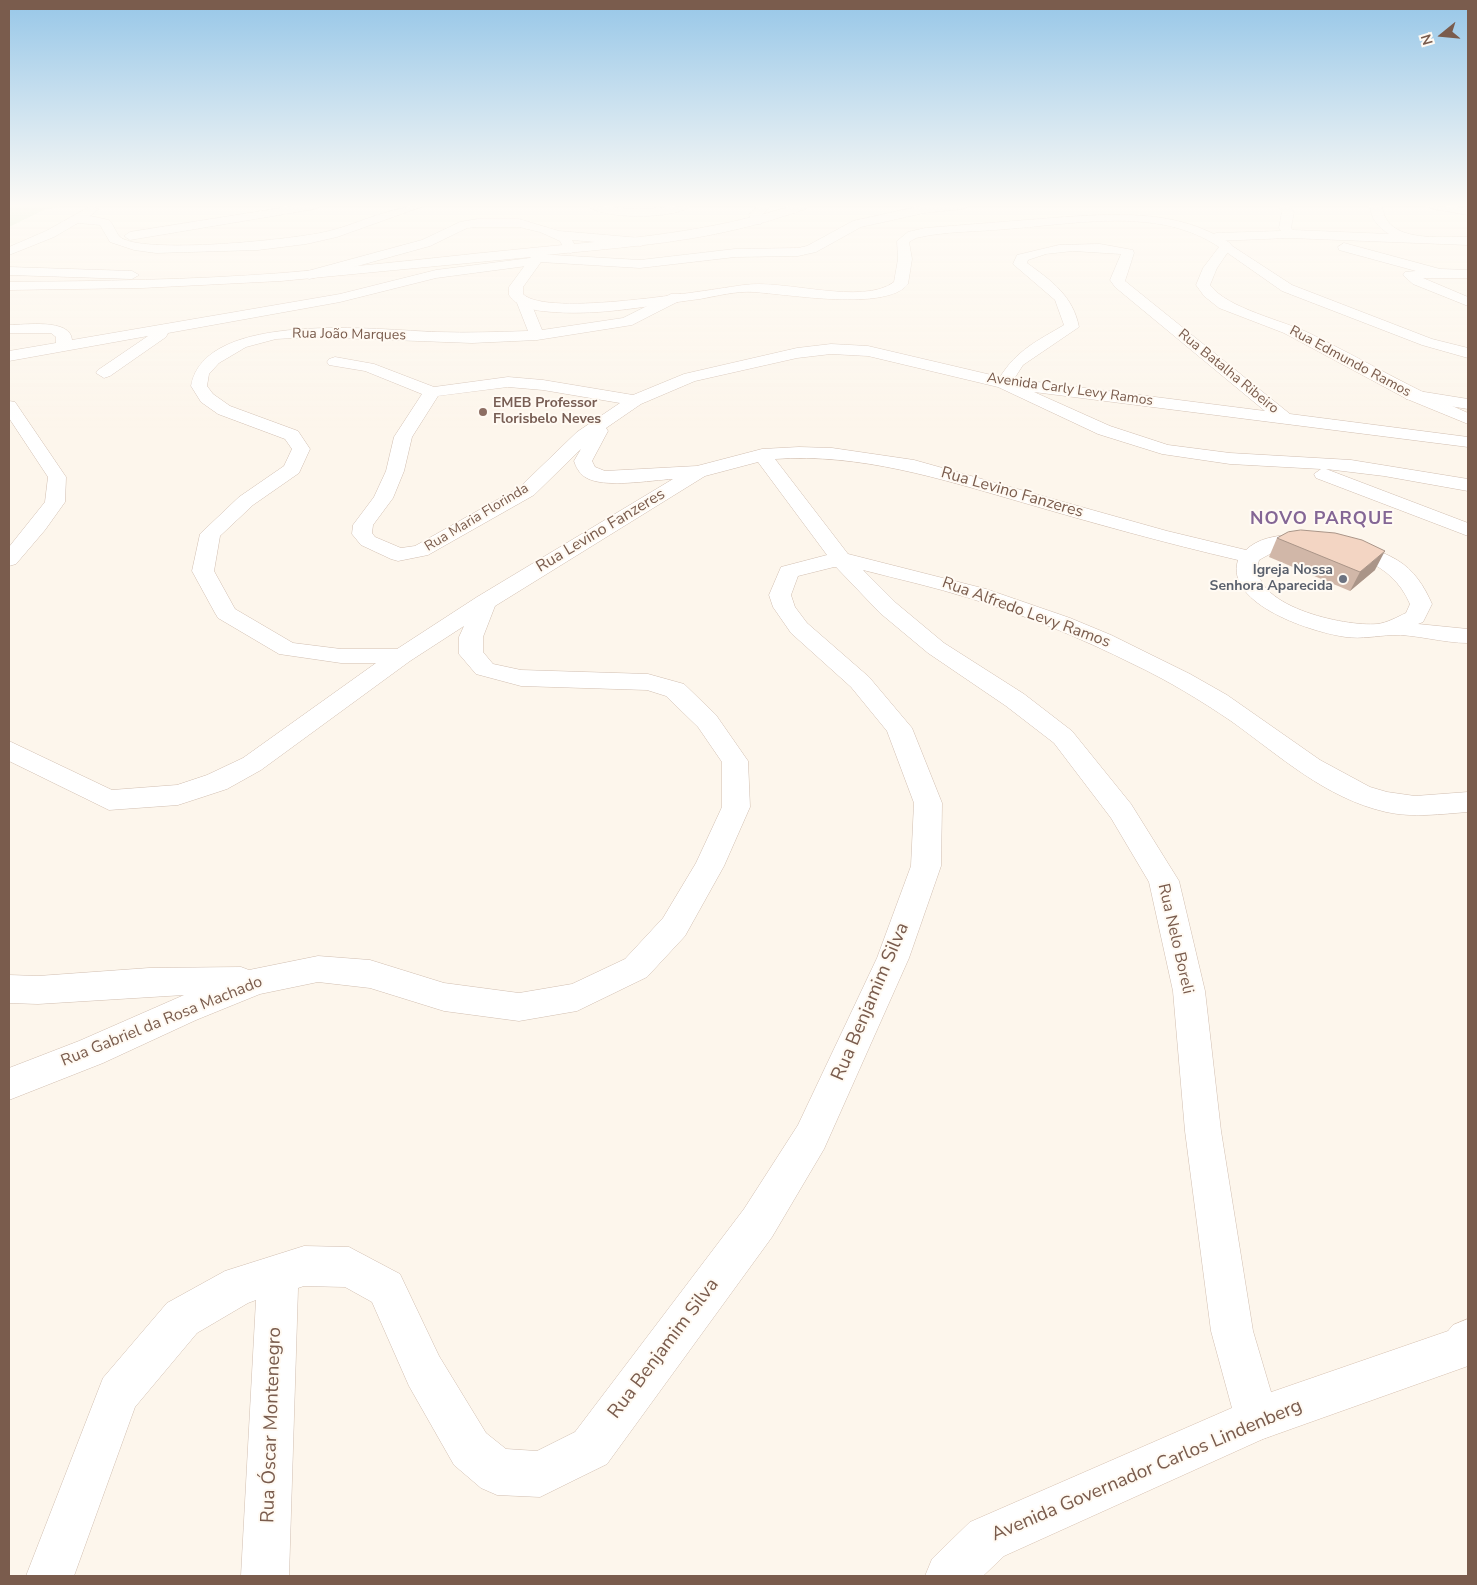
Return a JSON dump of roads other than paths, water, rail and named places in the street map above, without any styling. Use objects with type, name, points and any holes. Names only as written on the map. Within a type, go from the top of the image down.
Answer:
[{"type":"street","points":[[9,286],[142,284],[217,280]]},
{"type":"street","points":[[9,356],[64,348],[340,298],[412,280]]},
{"type":"street","points":[[521,280],[516,287],[516,295],[524,303],[537,335]]},
{"type":"street","points":[[524,303],[552,308],[577,308],[750,288],[857,296],[890,292],[901,284],[902,280]]},
{"type":"street","name":"Rua Batalha Ribeiro","points":[[1004,383],[1016,362],[1035,348],[1072,327],[1071,316],[1062,296],[1041,280]]},
{"type":"street","name":"Rua Batalha Ribeiro","points":[[1117,280],[1284,418]]},
{"type":"street","name":"Rua Edmundo Ramos","points":[[1204,280],[1202,285],[1208,294],[1226,306],[1290,330],[1333,350],[1412,395],[1468,419]]},
{"type":"street","points":[[1272,280],[1287,288],[1427,342],[1468,354]]},
{"type":"street","points":[[1416,280],[1468,302]]},
{"type":"street","name":"Rua João Marques","points":[[402,656],[341,656],[287,649],[226,613],[203,571],[210,534],[246,501],[292,469],[301,449],[292,435],[224,410],[207,398],[198,386],[201,373],[213,360],[241,344],[275,335],[311,332],[472,338],[537,335],[627,322],[676,297]]},
{"type":"street","points":[[9,328],[55,330],[64,336],[64,348]]},
{"type":"street","points":[[104,373],[168,329]]},
{"type":"street","name":"Avenida Carly Levy Ramos","points":[[598,426],[635,400],[690,377],[797,352],[831,349],[868,351],[1004,383],[1468,442]]},
{"type":"street","points":[[335,362],[368,367],[432,392],[508,382],[543,384],[635,400]]},
{"type":"street","points":[[1004,383],[1079,420],[1126,440],[1200,456],[1336,464],[1468,485]]},
{"type":"street","name":"Rua Maria Florinda","points":[[432,392],[403,436],[395,471],[383,498],[362,525],[362,534],[368,541],[398,554],[421,551],[526,491],[583,436],[598,426]]},
{"type":"street","points":[[1412,395],[1468,404]]},
{"type":"street","points":[[9,406],[57,477],[55,502],[38,526],[9,560]]},
{"type":"street","points":[[598,426],[599,433],[583,461],[586,470],[592,475],[605,477],[698,472]]},
{"type":"street","name":"Rua Levino Fanzeres","points":[[9,750],[109,800],[178,795],[217,782],[252,764],[402,656],[485,602],[698,472],[762,455],[799,452],[832,453],[914,466],[1162,536],[1250,557]]},
{"type":"street","name":"Rua Nelo Boreli","points":[[762,455],[842,560],[888,608],[936,648],[1015,700],[1063,736],[1121,811],[1164,882],[1188,991],[1203,1131],[1232,1331],[1256,1419]]},
{"type":"street","points":[[1283,461],[1344,481],[1468,530]]},
{"type":"street","points":[[1305,540],[1331,543],[1358,550],[1384,562],[1404,575],[1417,590],[1421,604],[1415,617],[1393,628],[1376,631],[1347,630],[1317,624],[1289,613],[1266,599],[1252,584],[1246,569],[1250,557],[1262,547],[1281,542],[1305,540]]},
{"type":"street","name":"Rua Alfredo Levy Ramos","points":[[842,560],[937,581],[1041,616],[1119,648],[1217,701],[1327,779],[1376,798],[1415,806],[1468,802]]},
{"type":"street","name":"Rua Benjamim Silva","points":[[50,1576],[118,1393],[182,1318],[239,1285],[304,1266],[349,1267],[386,1288],[424,1371],[470,1449],[497,1472],[540,1474],[591,1448],[758,1223],[811,1137],[893,958],[926,866],[928,803],[899,728],[860,682],[799,628],[784,607],[780,595],[789,572],[816,562],[842,560]]},
{"type":"street","name":"Rua Gabriel da Rosa Machado","points":[[9,1084],[91,1052],[184,1010],[258,981],[318,969],[370,974],[444,997],[520,1007],[577,997],[636,968],[674,927],[709,866],[736,807],[735,760],[707,721],[675,690],[648,682],[521,678],[485,669],[471,654],[471,637],[485,602]]},
{"type":"street","points":[[1393,628],[1450,636],[1468,636]]},
{"type":"street","points":[[9,989],[38,990],[149,982],[258,981]]},
{"type":"street","name":"Rua Óscar Montenegro","points":[[265,1576],[278,1274]]},
{"type":"street","name":"Avenida Governador Carlos Lindenberg","points":[[949,1576],[987,1539],[1256,1419],[1462,1347],[1468,1340]]},
{"type":"place","name":"EMEB Professor Florisbelo Neves","points":[[483,412]]},
{"type":"place","name":"Igreja Nossa Senhora Aparecida","points":[[1343,579]]},
{"type":"district","name":"NOVO PARQUE","points":[[1322,520]]}]
